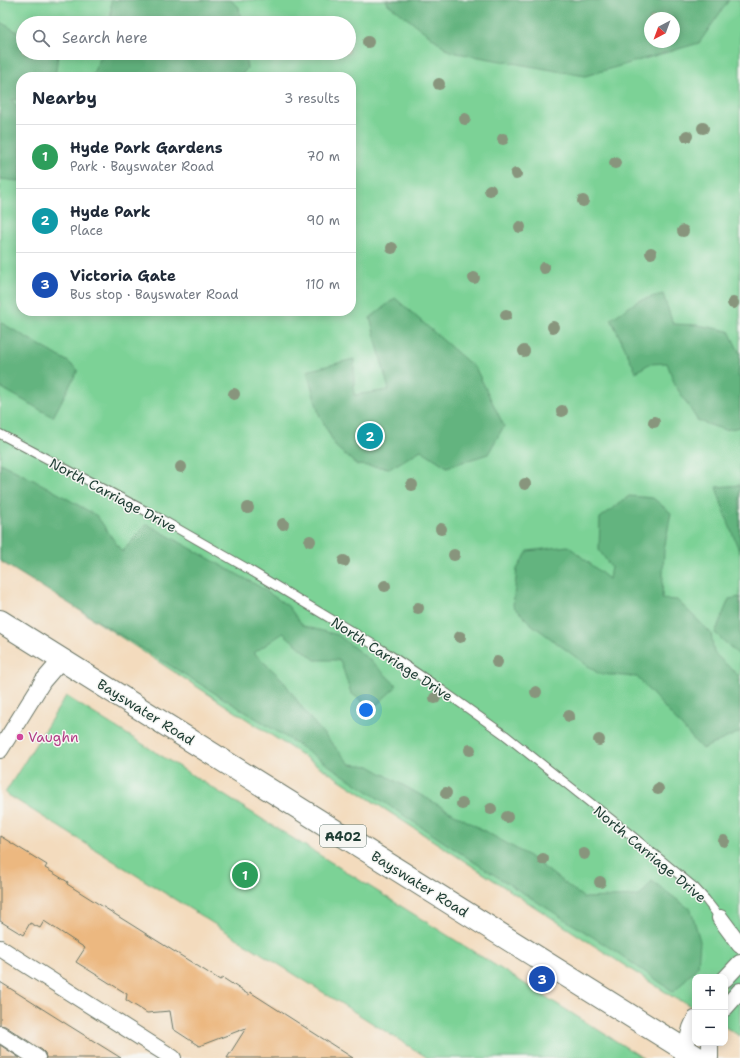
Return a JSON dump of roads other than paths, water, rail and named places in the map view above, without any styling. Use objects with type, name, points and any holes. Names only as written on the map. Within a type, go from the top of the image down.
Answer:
[{"type":"main road","name":"Bayswater Road","points":[[0,621],[689,1055]]},
{"type":"street","points":[[0,750],[43,681],[62,659]]},
{"type":"street","name":"North Carriage Drive","points":[[720,918],[740,944]]},
{"type":"street","points":[[0,948],[173,1058]]},
{"type":"street","points":[[728,976],[740,963]]},
{"type":"street","points":[[728,1005],[740,991]]},
{"type":"street","points":[[689,1055],[692,1026]]},
{"type":"street","points":[[0,1034],[37,1058]]},
{"type":"street","points":[[710,1046],[710,1058]]},
{"type":"lane","name":"North Carriage Drive","points":[[0,434],[159,518],[381,649],[442,690],[505,735],[694,887],[720,918]]},
{"type":"place","name":"Hyde Park","points":[[370,436]]},
{"type":"place","name":"Vaughn","points":[[20,737]]},
{"type":"place","name":"Hyde Park Gardens","points":[[245,875]]},
{"type":"place","name":"Victoria Gate","points":[[542,979]]}]
